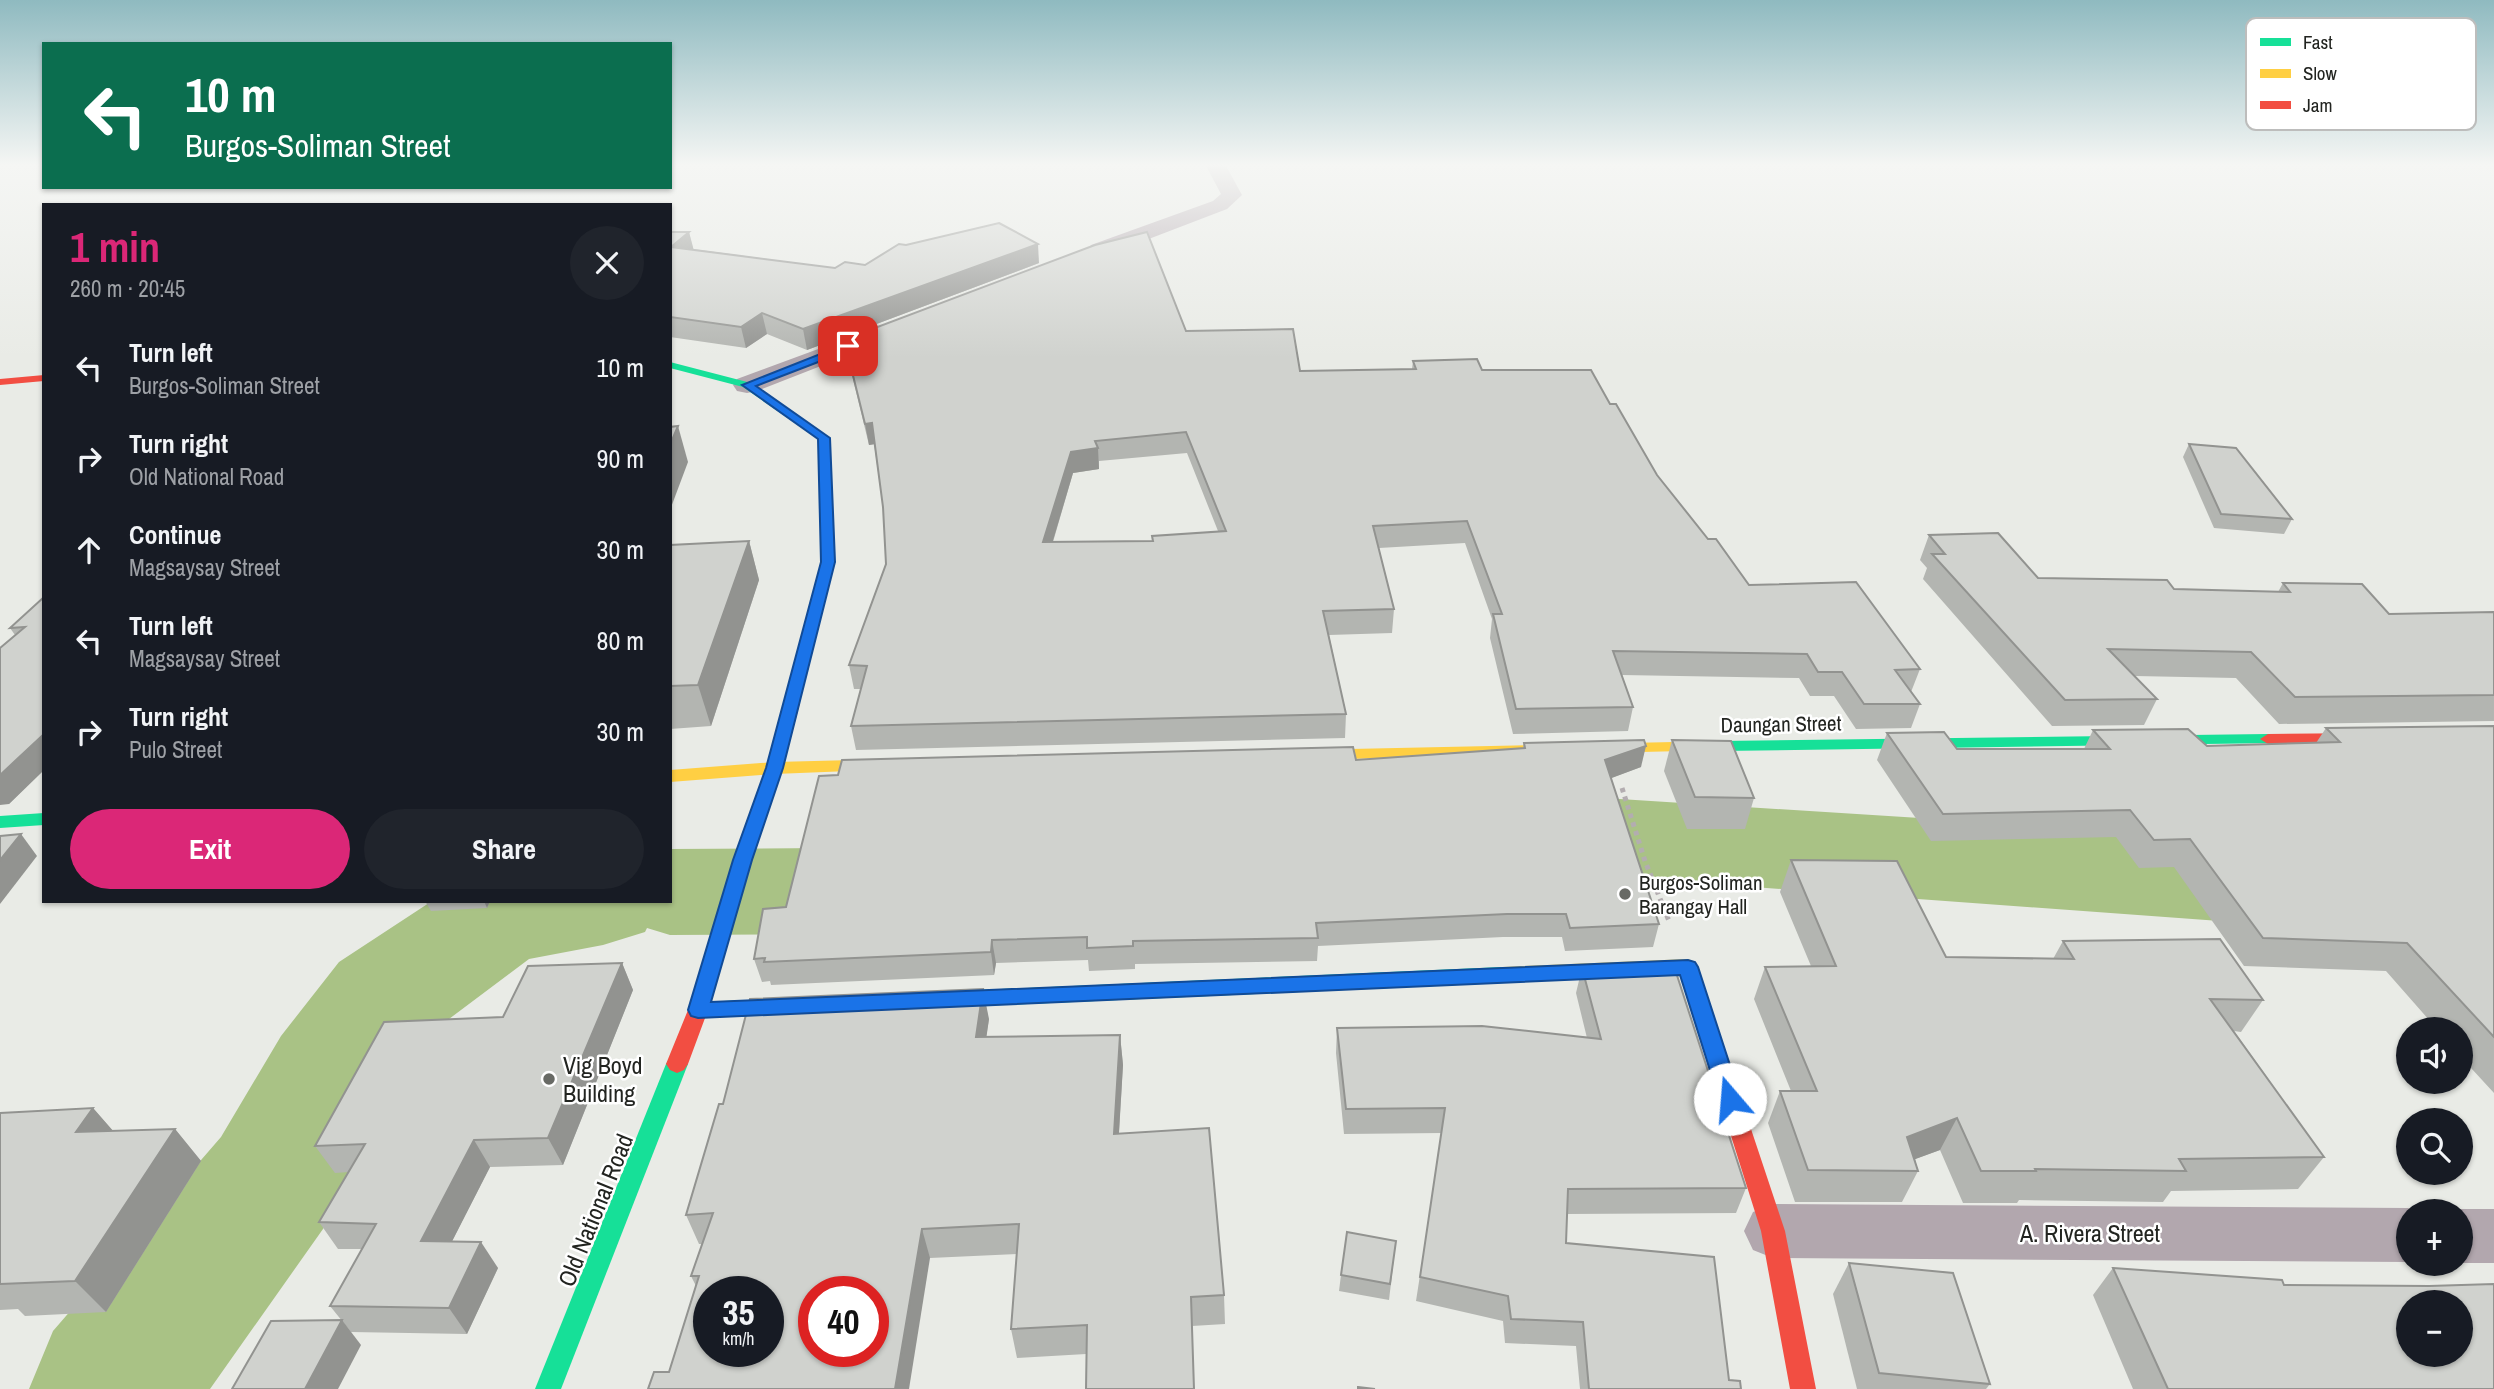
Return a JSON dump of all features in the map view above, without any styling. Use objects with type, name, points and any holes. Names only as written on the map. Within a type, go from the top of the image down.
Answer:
[{"type":"street","points":[[1076,259],[1156,229]]},
{"type":"street","points":[[672,366],[747,385],[911,322]]},
{"type":"street","points":[[0,382],[42,378]]},
{"type":"street","name":"Old National Road","points":[[548,1389],[698,1010],[742,860],[775,768],[828,562],[824,438],[747,385]]},
{"type":"street","name":"Daungan Street","points":[[1289,755],[1609,747],[2383,738]]},
{"type":"street","points":[[672,776],[775,768],[914,765]]},
{"type":"street","points":[[0,822],[42,819]]},
{"type":"street","points":[[921,1001],[1688,967],[1773,1231],[1803,1389]]},
{"type":"street","points":[[698,1010],[823,1005]]},
{"type":"street","name":"A. Rivera Street","points":[[1773,1231],[2396,1235]]},
{"type":"street","points":[[2473,1236],[2494,1236]]},
{"type":"path","points":[[1625,798],[1645,861],[1688,967]]},
{"type":"building","points":[[974,229],[1010,229],[1038,244],[803,329],[762,313],[741,327],[672,317],[672,247],[835,268],[845,262],[865,265],[899,244],[906,245]]},
{"type":"building","points":[[672,232],[689,232],[672,246]]},
{"type":"building","points":[[1147,232],[1186,331],[1293,329],[1300,371],[1416,369],[1413,361],[1477,359],[1482,370],[1591,370],[1610,404],[1616,404],[1657,475],[1708,539],[1716,539],[1749,585],[1856,582],[1920,669],[1895,670],[1920,704],[1864,704],[1842,672],[1818,672],[1807,654],[1613,651],[1633,707],[1516,709],[1493,614],[1502,614],[1467,521],[1373,526],[1394,609],[1323,611],[1346,714],[851,726],[867,666],[849,665],[886,564],[883,507],[872,423],[865,424],[846,347],[835,343],[1095,245]],"holes":[[[1186,432],[1226,531],[1152,536],[1153,541],[1043,542],[1071,452],[1098,448],[1095,441]]]},
{"type":"building","points":[[678,426],[672,440],[672,427]]},
{"type":"building","points":[[2189,444],[2236,448],[2292,519],[2221,514]]},
{"type":"building","points":[[1998,533],[2038,578],[2167,580],[2174,589],[2290,592],[2283,583],[2362,584],[2389,614],[2494,612],[2494,695],[2295,697],[2251,652],[2108,649],[2157,699],[2065,700],[1932,554],[1945,554],[1929,535]]},
{"type":"building","points":[[749,541],[698,685],[672,686],[672,545]]},
{"type":"building","points":[[42,599],[42,736],[0,775],[0,648],[25,627],[10,628]]},
{"type":"building","points":[[2494,726],[2494,1037],[2407,943],[2263,938],[2190,839],[2154,840],[2130,810],[1943,814],[1887,733],[1944,732],[1957,749],[2110,749],[2093,730],[2188,729],[2207,746],[2340,742],[2326,728]]},
{"type":"building","points":[[1644,740],[1646,746],[1605,760],[1659,924],[1570,928],[1566,914],[1507,914],[1316,923],[1318,938],[1133,941],[1133,946],[1087,948],[1087,937],[992,940],[991,952],[764,962],[765,958],[754,959],[763,909],[786,907],[819,776],[838,775],[842,760],[1353,747],[1356,760],[1525,748],[1524,743]]},
{"type":"building","points":[[1672,740],[1731,741],[1754,798],[1695,797]]},
{"type":"building","points":[[21,834],[0,860],[0,836]]},
{"type":"building","points":[[1791,860],[1897,861],[1946,957],[2074,959],[2063,941],[2220,939],[2263,1000],[2210,999],[2324,1157],[2179,1159],[2186,1171],[1981,1171],[1957,1118],[1907,1137],[1918,1171],[1808,1170],[1780,1091],[1817,1091],[1765,967],[1836,966]]},
{"type":"building","points":[[622,963],[548,1138],[474,1140],[421,1241],[481,1242],[449,1308],[330,1306],[376,1224],[319,1222],[365,1144],[315,1146],[384,1022],[503,1017],[528,966]]},
{"type":"building","points":[[1673,963],[1746,1188],[1568,1189],[1566,1243],[1714,1257],[1729,1380],[1740,1381],[1741,1389],[1589,1389],[1583,1322],[1511,1319],[1508,1296],[1420,1277],[1445,1108],[1346,1109],[1337,1028],[1482,1026],[1601,1039],[1582,968]]},
{"type":"building","points":[[983,989],[976,1037],[1120,1035],[1114,1134],[1209,1128],[1224,1295],[1191,1297],[1194,1389],[1086,1389],[1087,1325],[1011,1329],[1019,1224],[922,1229],[895,1389],[648,1389],[654,1372],[669,1372],[693,1295],[693,1367],[784,1367],[784,1276],[691,1276],[713,1213],[686,1215],[719,1104],[723,1104],[750,999]]},
{"type":"building","points":[[93,1108],[76,1132],[175,1129],[75,1281],[0,1284],[0,1113]]},
{"type":"building","points":[[1347,1232],[1396,1241],[1390,1284],[1341,1275]]},
{"type":"building","points":[[1849,1263],[1953,1273],[1990,1384],[1879,1373]]},
{"type":"building","points":[[2113,1268],[2282,1280],[2284,1285],[2494,1284],[2494,1389],[2168,1389]]},
{"type":"building","points":[[342,1320],[305,1389],[232,1389],[271,1321]]},
{"type":"waterway","points":[[1495,844],[1604,837],[2410,892],[2494,873]]},
{"type":"waterway","points":[[672,892],[825,891],[929,883]]},
{"type":"waterway","points":[[111,1389],[272,1183],[329,1076],[384,998],[483,928],[502,919],[592,903]]},
{"type":"traffic: fast","points":[[672,366],[747,385],[824,438],[828,562],[792,703]]},
{"type":"traffic: fast","points":[[1720,746],[2268,739]]},
{"type":"traffic: fast","points":[[0,822],[42,819]]},
{"type":"traffic: fast","points":[[934,1000],[1503,975]]},
{"type":"traffic: fast","points":[[698,1010],[801,1006]]},
{"type":"traffic: fast","points":[[548,1389],[677,1064]]},
{"type":"traffic: slow","points":[[1303,755],[1720,746]]},
{"type":"traffic: slow","points":[[672,776],[775,768],[893,765]]},
{"type":"traffic: slow","points":[[1503,975],[1688,967],[1737,1120]]},
{"type":"traffic: jam","points":[[0,382],[42,378]]},
{"type":"traffic: jam","points":[[677,1064],[698,1010],[742,860],[775,768],[792,703]]},
{"type":"traffic: jam","points":[[2268,739],[2369,738]]},
{"type":"traffic: jam","points":[[1737,1120],[1773,1231],[1803,1389]]},
{"type":"place","name":"Burgos-Soliman Barangay Hall","points":[[1625,894]]},
{"type":"place","name":"Vig Boyd Building","points":[[549,1079]]},
{"type":"route","points":[[848,346],[747,385],[824,438],[828,562],[775,768],[742,860],[698,1010],[1688,967],[1730,1099]]}]
